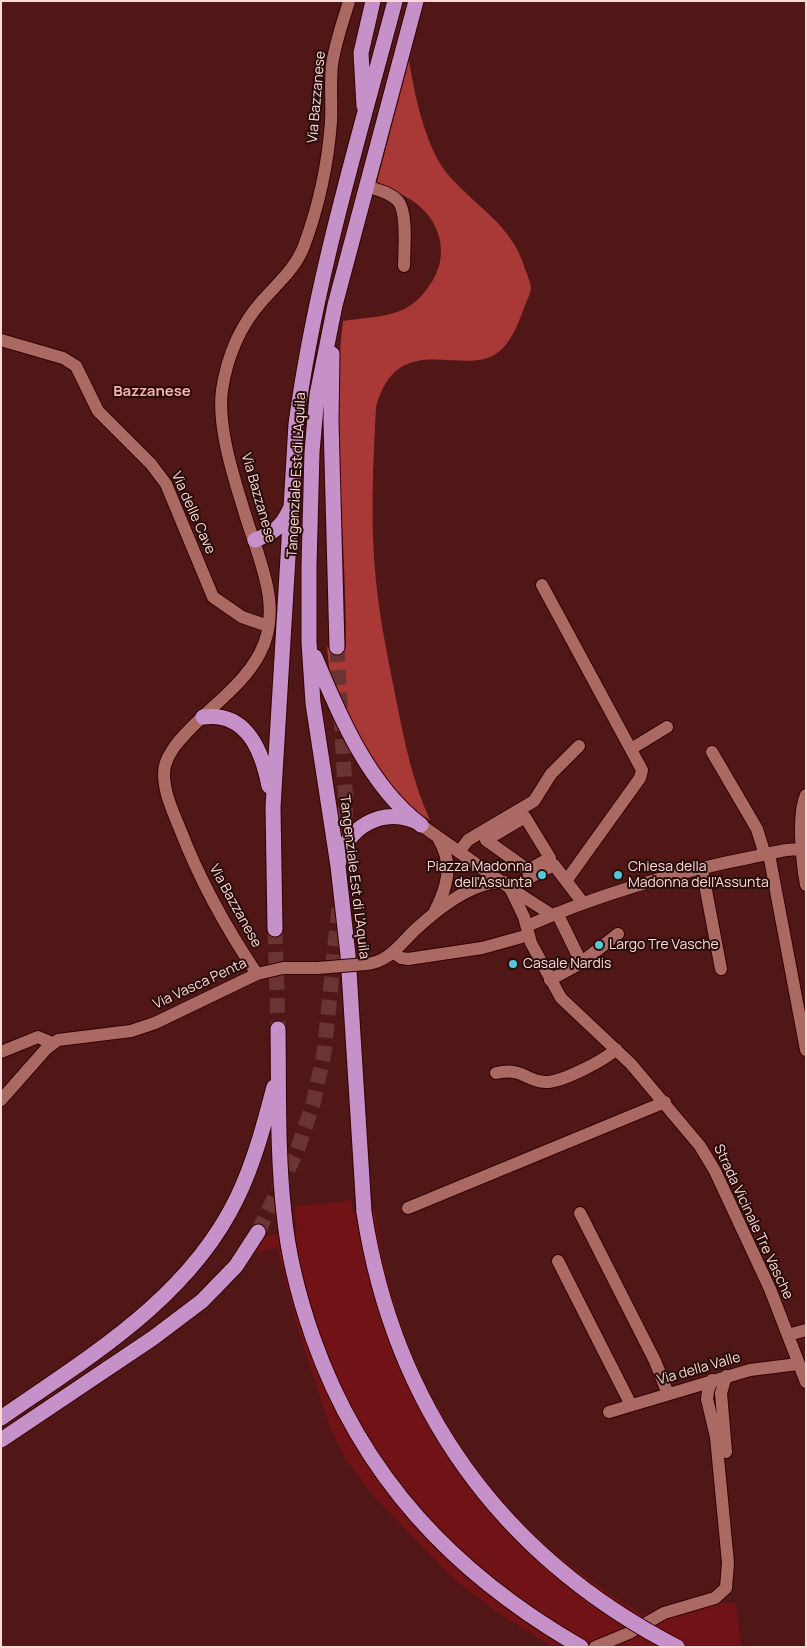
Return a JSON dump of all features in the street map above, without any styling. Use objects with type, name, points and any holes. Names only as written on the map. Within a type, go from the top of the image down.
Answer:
[{"type":"highway","points":[[365,115],[361,53],[373,1]]},
{"type":"highway","name":"Tangenziale Est di L'Aquila","points":[[275,929],[273,807],[296,424],[303,371],[317,304],[395,1]]},
{"type":"highway","name":"Tangenziale Est di L'Aquila","points":[[416,1],[335,305],[317,394],[312,452],[309,642],[314,708],[338,866],[348,955],[364,1212],[371,1255],[393,1331],[428,1410],[479,1488],[514,1528],[546,1559],[623,1617],[676,1647]]},
{"type":"highway","points":[[335,305],[331,422],[338,647]]},
{"type":"highway","points":[[254,540],[271,534],[278,528],[285,520],[292,503]]},
{"type":"highway","points":[[309,642],[333,700],[352,737],[395,801],[421,824]]},
{"type":"highway","points":[[203,716],[224,717],[241,725],[248,732],[262,755],[273,807]]},
{"type":"highway","points":[[338,866],[346,843],[354,832],[365,824],[393,817],[408,819],[421,824]]},
{"type":"highway","points":[[278,1029],[281,1181],[287,1235],[305,1314],[335,1395],[354,1430],[385,1477],[421,1523],[482,1581],[533,1618],[581,1647]]},
{"type":"highway","points":[[1,1418],[117,1337],[152,1307],[198,1258],[223,1222],[247,1176],[262,1132],[278,1071]]},
{"type":"highway","points":[[1,1440],[153,1338],[202,1301],[236,1266],[258,1232]]},
{"type":"street","name":"Via Bazzanese","points":[[258,974],[224,922],[201,878],[176,818],[165,782],[164,772],[168,756],[182,737],[255,662],[264,644],[268,626],[269,592],[245,512],[224,431],[221,406],[224,382],[230,358],[241,333],[259,305],[288,275],[306,242],[328,149],[332,64],[349,1]]},
{"type":"street","points":[[366,186],[390,195],[400,204],[404,217],[404,266]]},
{"type":"street","name":"Via delle Cave","points":[[1,340],[63,358],[76,366],[98,411],[151,464],[166,484],[213,597],[242,616],[268,626]]},
{"type":"street","points":[[542,585],[641,769],[640,776],[566,881]]},
{"type":"street","points":[[631,749],[667,727]]},
{"type":"street","points":[[534,871],[528,870],[486,840],[534,801],[551,774],[579,746]]},
{"type":"street","points":[[712,752],[757,829],[767,854],[806,1050]]},
{"type":"street","points":[[806,795],[801,813],[806,885]]},
{"type":"street","points":[[459,852],[468,840],[525,817],[550,858],[547,864],[507,885]]},
{"type":"street","points":[[421,824],[507,885],[554,914],[581,962]]},
{"type":"street","points":[[433,915],[445,891],[448,870],[445,853],[436,835]]},
{"type":"street","points":[[393,952],[401,958],[408,959],[482,948],[528,930],[554,914],[583,903],[702,869],[767,854],[804,850]]},
{"type":"street","points":[[547,864],[554,865],[583,903]]},
{"type":"street","points":[[702,869],[721,969]]},
{"type":"street","name":"Via Vasca Penta","points":[[1,1052],[38,1037],[52,1043],[62,1039],[110,1035],[143,1028],[258,974],[275,969],[318,968],[380,962],[433,915],[469,892],[507,885]]},
{"type":"street","name":"Strada Vicinale Tre Vasche","points":[[507,885],[550,980],[566,1004],[616,1049],[665,1102],[692,1134],[715,1171],[788,1335],[806,1382]]},
{"type":"street","points":[[550,980],[581,962],[618,934]]},
{"type":"street","points":[[1,1100],[52,1043]]},
{"type":"street","points":[[496,1073],[517,1071],[540,1081],[550,1082],[595,1064],[616,1049]]},
{"type":"street","points":[[408,1208],[665,1102]]},
{"type":"street","points":[[580,1213],[655,1361],[668,1394]]},
{"type":"street","points":[[558,1261],[631,1405]]},
{"type":"street","points":[[788,1335],[806,1330]]},
{"type":"street","name":"Via della Valle","points":[[609,1412],[726,1376],[758,1368],[798,1364]]},
{"type":"street","points":[[726,1376],[721,1397],[736,1571]]},
{"type":"street","points":[[595,1647],[629,1633],[664,1613],[698,1605],[719,1596],[726,1588],[728,1563],[716,1437],[707,1399],[708,1388],[712,1380]]},
{"type":"shaded area","points":[[409,60],[421,118],[438,160],[456,183],[491,216],[511,239],[519,253],[531,287],[518,324],[503,348],[489,357],[472,361],[436,359],[418,361],[401,367],[387,382],[376,407],[373,472],[374,559],[382,627],[406,749],[414,778],[430,820],[410,808],[395,794],[355,733],[330,676],[327,647],[346,648],[346,607],[338,444],[339,362],[343,321],[386,315],[400,311],[415,302],[433,280],[441,257],[441,245],[438,234],[427,213],[408,198],[377,182]]},
{"type":"shaded area","points":[[351,1200],[353,1213],[375,1211],[383,1259],[395,1306],[412,1352],[432,1396],[457,1439],[485,1478],[517,1516],[552,1550],[574,1568],[644,1616],[655,1611],[678,1606],[701,1603],[736,1603],[741,1647],[553,1647],[499,1614],[454,1579],[374,1497],[345,1458],[331,1430],[298,1329],[277,1247],[255,1253],[266,1236],[297,1231],[294,1207]]},
{"type":"tunnel","points":[[337,647],[346,805],[342,854]]},
{"type":"tunnel","points":[[258,1232],[297,1151],[313,1104],[324,1053],[339,907]]},
{"type":"tunnel","points":[[275,929],[278,1029]]},
{"type":"place","name":"Piazza Madonna dell'Assunta","points":[[542,875]]},
{"type":"place","name":"Chiesa della Madonna dell'Assunta","points":[[618,875]]},
{"type":"place","name":"Largo Tre Vasche","points":[[599,945]]},
{"type":"place","name":"Casale Nardis","points":[[513,964]]},
{"type":"district","name":"Bazzanese","points":[[152,392]]}]
